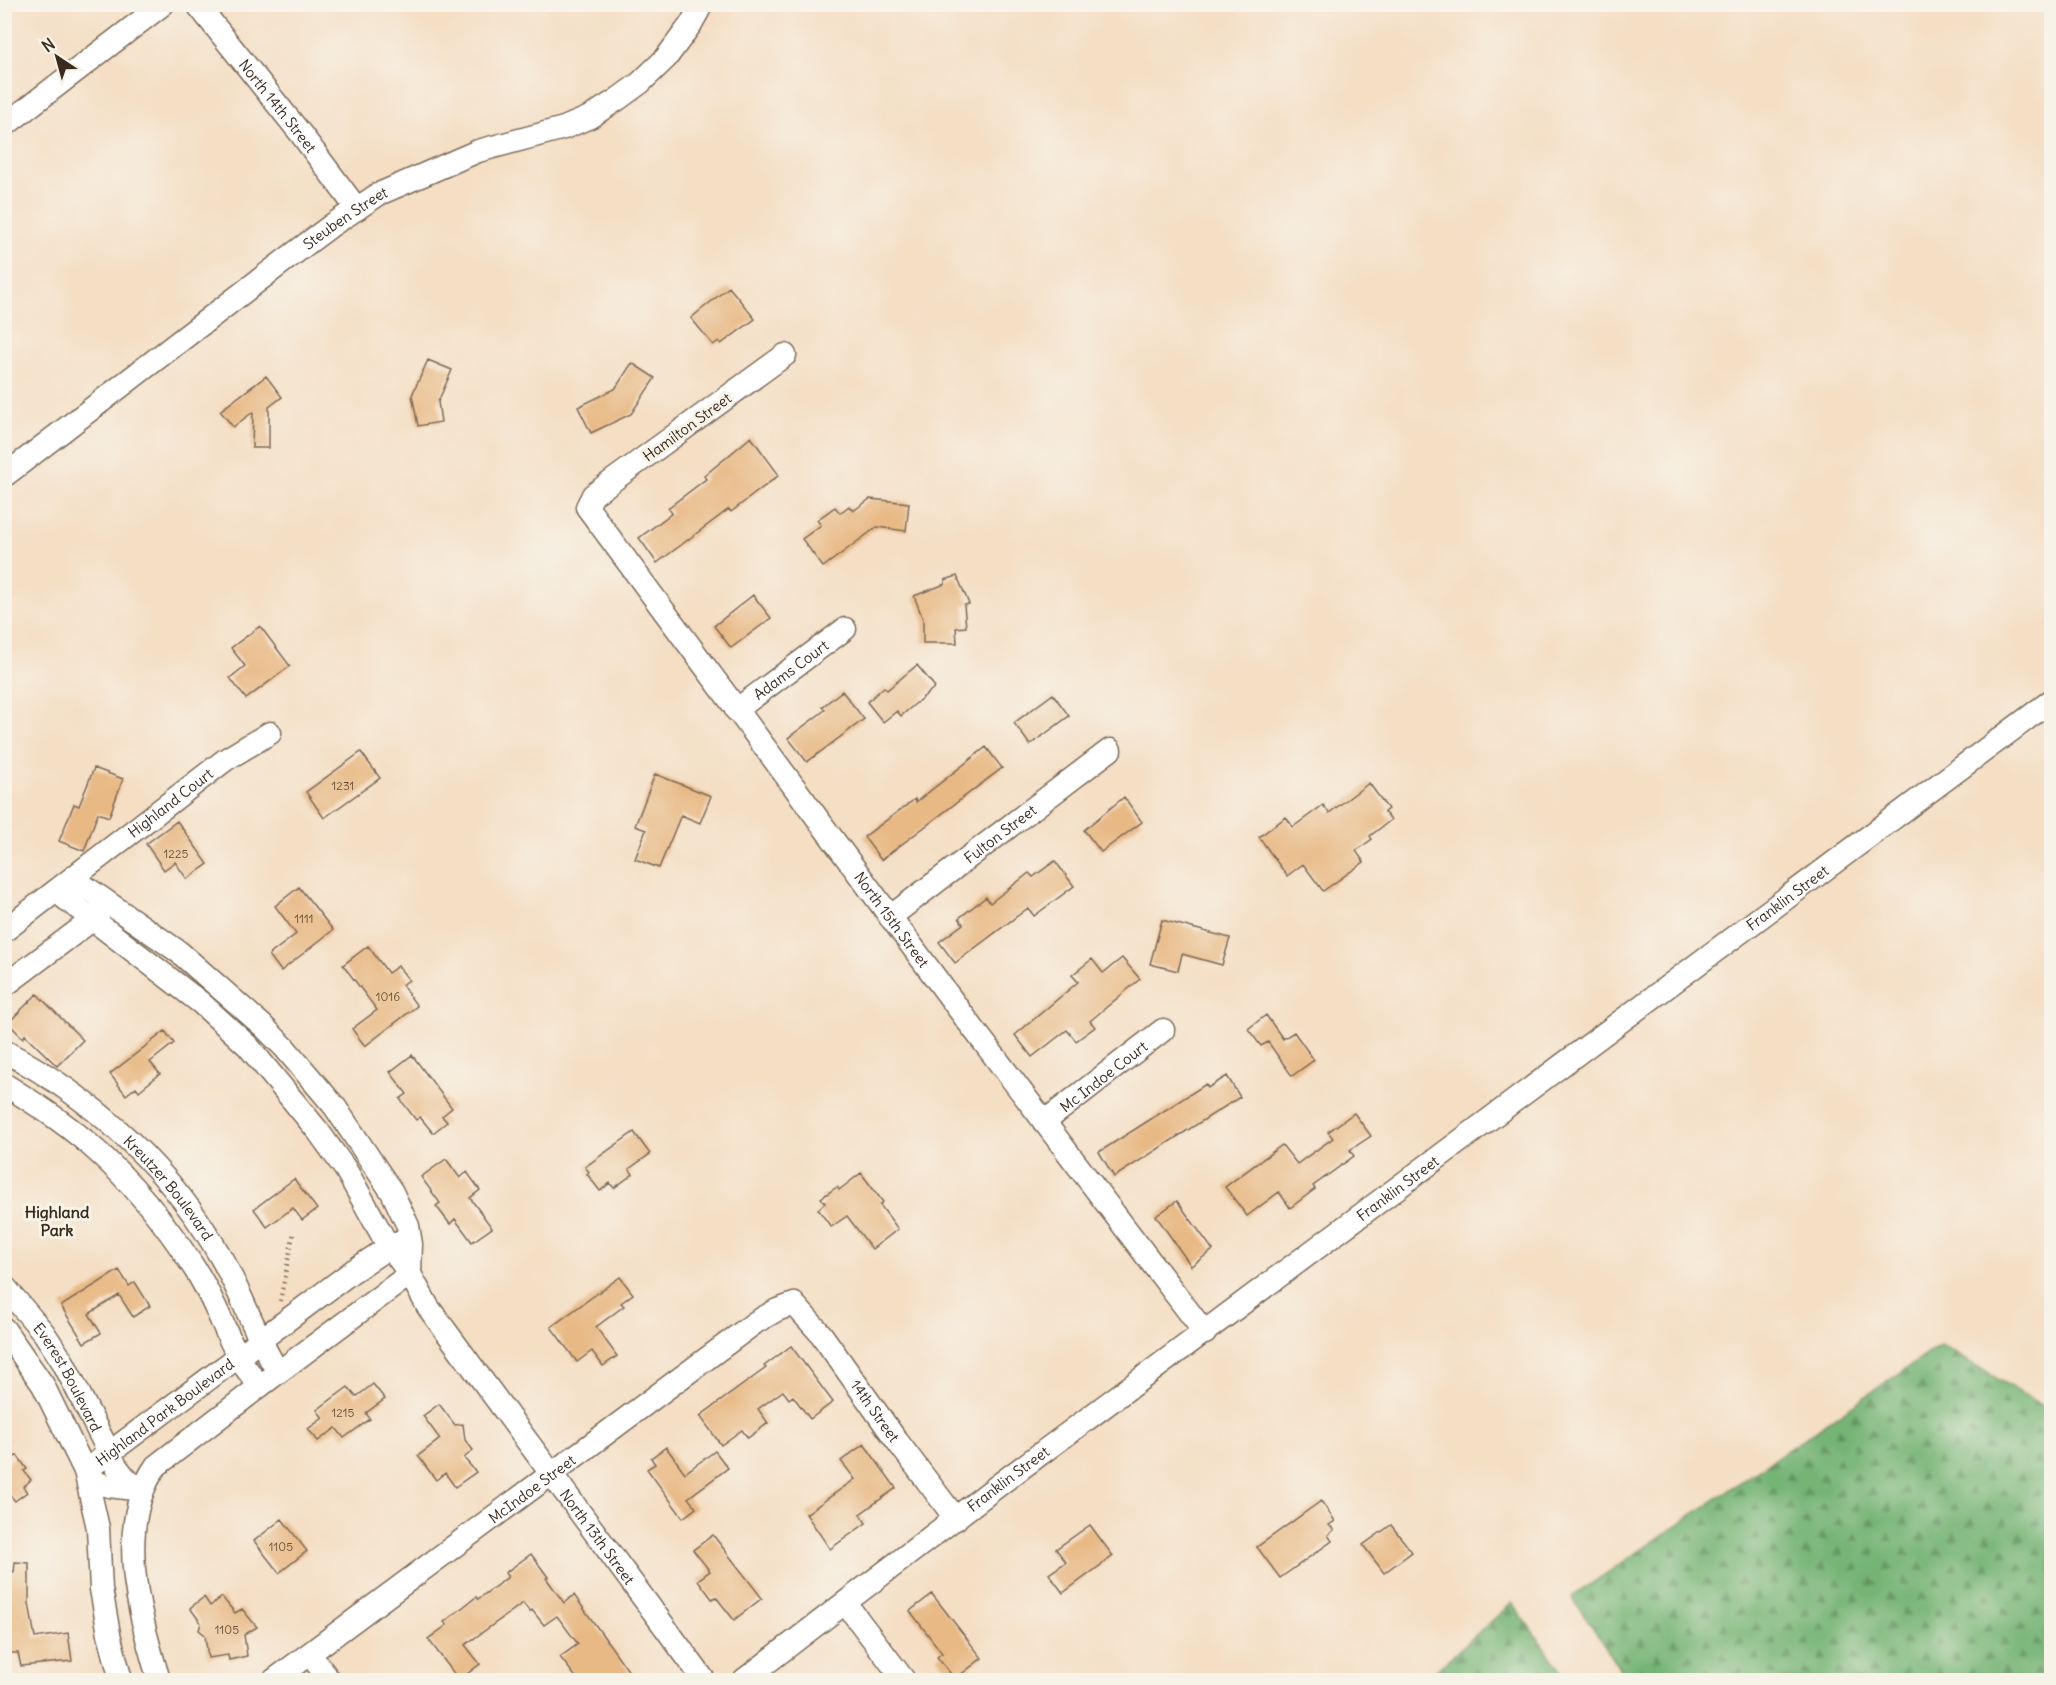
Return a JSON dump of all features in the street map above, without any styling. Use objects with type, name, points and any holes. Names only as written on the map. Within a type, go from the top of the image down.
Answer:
[{"type":"street","points":[[4,126],[164,4]]},
{"type":"street","name":"North 14th Street","points":[[197,4],[357,209]]},
{"type":"street","name":"Steuben Street","points":[[4,476],[284,261],[380,194],[467,155],[564,128],[590,117],[640,83],[666,58],[691,24],[702,4]]},
{"type":"street","name":"Hamilton Street","points":[[590,501],[593,495],[785,354]]},
{"type":"street","name":"North 15th Street","points":[[590,501],[587,507],[594,519],[890,917],[1205,1333]]},
{"type":"street","name":"Adams Court","points":[[736,710],[844,629]]},
{"type":"street","name":"Franklin Street","points":[[744,1680],[956,1518],[2052,700]]},
{"type":"street","name":"Highland Court","points":[[66,885],[225,760],[270,733]]},
{"type":"street","name":"Fulton Street","points":[[890,917],[1110,750]]},
{"type":"street","points":[[66,885],[107,903],[179,952],[285,1047],[335,1107],[378,1170],[403,1213],[410,1238],[410,1274]]},
{"type":"street","points":[[66,885],[92,920],[201,1003],[248,1046],[329,1146],[359,1192],[389,1247],[410,1274]]},
{"type":"street","points":[[4,931],[66,885]]},
{"type":"street","points":[[4,986],[92,920],[107,903]]},
{"type":"street","name":"Mc Indoe Court","points":[[1044,1122],[1163,1030]]},
{"type":"street","name":"Kreutzer Boulevard","points":[[4,1051],[35,1067],[68,1089],[109,1124],[162,1175],[207,1234],[278,1372]]},
{"type":"street","name":"Kreutzer Boulevard","points":[[4,1084],[59,1120],[90,1144],[140,1194],[173,1236],[199,1276],[238,1356],[260,1386]]},
{"type":"street","name":"Highland Park Boulevard","points":[[122,1680],[109,1634],[102,1589],[98,1528],[85,1472],[285,1321],[389,1247],[410,1238]]},
{"type":"street","points":[[159,1680],[142,1621],[135,1573],[134,1524],[142,1490],[156,1466],[410,1274]]},
{"type":"street","name":"North 13th Street","points":[[410,1274],[428,1307],[704,1680]]},
{"type":"street","name":"Everest Boulevard","points":[[4,1286],[44,1333],[63,1362],[109,1453],[127,1480],[142,1490]]},
{"type":"street","name":"McIndoe Street","points":[[274,1680],[756,1322],[777,1310],[794,1304]]},
{"type":"street","name":"14th Street","points":[[794,1304],[821,1334],[897,1441],[956,1518]]},
{"type":"street","name":"Everest Boulevard","points":[[4,1329],[43,1385],[85,1472]]},
{"type":"street","points":[[85,1472],[98,1483],[142,1490]]},
{"type":"street","points":[[846,1604],[904,1680]]},
{"type":"street","points":[[310,1654],[330,1680]]},
{"type":"path","points":[[285,1321],[278,1312],[282,1281],[294,1231]]},
{"type":"green space","points":[[1941,1345],[2051,1411],[2051,1680],[1627,1680],[1572,1597]]},
{"type":"green space","points":[[1512,1603],[1568,1680],[1425,1680]]},
{"type":"building","points":[[729,287],[755,319],[721,344],[719,341],[713,345],[691,318]]},
{"type":"building","points":[[428,360],[452,370],[438,402],[441,422],[418,426],[412,395]]},
{"type":"building","points":[[632,363],[655,378],[631,414],[591,433],[578,407],[615,389]]},
{"type":"building","points":[[266,376],[282,397],[269,407],[269,448],[252,448],[253,412],[233,427],[220,411]]},
{"type":"building","points":[[751,437],[779,475],[731,512],[729,509],[657,563],[639,538],[672,513],[668,508],[706,479],[704,476]]},
{"type":"building","points":[[870,499],[909,503],[906,531],[877,527],[823,567],[802,539],[821,525],[817,520],[835,507],[840,513],[849,506],[853,511]]},
{"type":"building","points":[[957,576],[969,604],[964,605],[966,627],[956,628],[957,643],[923,643],[923,619],[914,596],[945,584],[945,580]]},
{"type":"building","points":[[753,595],[771,618],[731,648],[714,626]]},
{"type":"building","points":[[260,626],[290,666],[246,699],[230,678],[245,666],[231,648]]},
{"type":"building","points":[[917,665],[935,687],[901,716],[897,711],[883,722],[867,702],[884,687],[887,690]]},
{"type":"building","points":[[842,691],[864,719],[807,762],[788,738],[825,710],[822,707]]},
{"type":"building","points":[[1053,694],[1069,716],[1030,745],[1014,723]]},
{"type":"building","points":[[986,747],[1002,768],[881,860],[864,837],[915,799],[916,802]]},
{"type":"building","points":[[361,752],[380,778],[324,818],[306,792]]},
{"type":"building","points":[[94,768],[123,779],[109,817],[98,813],[84,851],[59,841],[74,804],[79,806]]},
{"type":"building","points":[[655,774],[711,796],[700,823],[681,815],[659,868],[635,859],[646,830],[635,826]]},
{"type":"building","points":[[1369,783],[1388,809],[1384,812],[1391,820],[1370,836],[1372,839],[1356,851],[1364,862],[1323,891],[1303,864],[1287,876],[1259,837],[1286,817],[1293,827],[1323,805],[1329,813]]},
{"type":"building","points":[[1124,797],[1142,822],[1101,852],[1084,830]]},
{"type":"building","points":[[177,821],[208,864],[187,879],[175,862],[164,870],[146,844]]},
{"type":"building","points":[[1055,861],[1074,886],[1034,916],[1028,908],[955,963],[939,942],[963,924],[959,918],[986,897],[990,903],[1029,873],[1033,877]]},
{"type":"building","points":[[299,887],[333,930],[281,971],[269,955],[296,934],[275,906]]},
{"type":"building","points":[[1162,920],[1230,938],[1222,965],[1182,954],[1178,971],[1150,964]]},
{"type":"building","points":[[368,946],[388,973],[398,966],[409,980],[402,985],[417,1006],[365,1046],[352,1029],[377,1010],[343,965]]},
{"type":"building","points":[[1122,958],[1140,979],[1090,1021],[1095,1027],[1076,1041],[1067,1030],[1032,1057],[1015,1035],[1078,982],[1072,975],[1092,959],[1103,973]]},
{"type":"building","points":[[37,994],[83,1040],[57,1066],[25,1035],[23,1038],[8,1023]]},
{"type":"building","points":[[1266,1015],[1283,1039],[1294,1032],[1314,1060],[1292,1076],[1268,1042],[1261,1046],[1248,1029]]},
{"type":"building","points":[[165,1031],[174,1043],[150,1062],[160,1074],[139,1091],[136,1087],[126,1095],[110,1074]]},
{"type":"building","points":[[412,1055],[452,1108],[442,1116],[447,1122],[433,1133],[420,1117],[416,1120],[400,1099],[407,1094],[390,1072]]},
{"type":"building","points":[[1227,1076],[1240,1097],[1114,1177],[1099,1152],[1206,1084],[1208,1088]]},
{"type":"building","points":[[1354,1113],[1371,1136],[1350,1150],[1354,1156],[1313,1186],[1315,1189],[1290,1208],[1279,1192],[1247,1216],[1225,1187],[1282,1145],[1297,1164],[1333,1138],[1328,1132]]},
{"type":"building","points":[[634,1132],[650,1154],[629,1169],[633,1174],[614,1188],[610,1183],[600,1191],[587,1174],[589,1172],[585,1167]]},
{"type":"building","points":[[446,1159],[460,1178],[467,1172],[480,1190],[470,1198],[492,1228],[472,1242],[455,1219],[450,1224],[436,1206],[440,1203],[421,1177]]},
{"type":"building","points":[[861,1173],[883,1202],[880,1205],[898,1229],[872,1249],[847,1216],[831,1227],[818,1209],[825,1203],[821,1198],[837,1187],[839,1190]]},
{"type":"building","points":[[294,1179],[317,1209],[302,1220],[293,1208],[267,1227],[254,1209]]},
{"type":"building","points":[[1177,1201],[1213,1250],[1191,1266],[1156,1216]]},
{"type":"building","points":[[119,1270],[129,1286],[135,1282],[150,1306],[133,1317],[119,1295],[89,1314],[101,1333],[84,1343],[61,1306]]},
{"type":"building","points":[[620,1277],[633,1294],[621,1303],[624,1306],[596,1327],[617,1356],[603,1366],[592,1351],[577,1362],[551,1327]]},
{"type":"building","points":[[791,1346],[833,1402],[810,1419],[793,1396],[789,1399],[783,1391],[758,1409],[768,1423],[748,1438],[742,1430],[721,1445],[700,1416],[766,1368],[764,1366]]},
{"type":"building","points":[[373,1384],[385,1399],[366,1413],[370,1419],[344,1438],[336,1428],[318,1441],[308,1429],[323,1418],[317,1410],[348,1387],[356,1397]]},
{"type":"building","points":[[439,1404],[455,1425],[463,1424],[465,1440],[473,1450],[464,1458],[476,1472],[455,1487],[445,1473],[436,1480],[418,1456],[440,1439],[423,1416]]},
{"type":"building","points":[[864,1444],[896,1488],[860,1514],[866,1523],[830,1549],[806,1514],[855,1479],[841,1461]]},
{"type":"building","points":[[666,1447],[685,1473],[715,1451],[728,1468],[688,1498],[696,1508],[683,1518],[647,1469],[655,1464],[651,1458]]},
{"type":"building","points":[[17,1455],[27,1469],[24,1471],[31,1480],[23,1487],[27,1492],[15,1501],[4,1488],[4,1466]]},
{"type":"building","points":[[1321,1501],[1335,1521],[1329,1525],[1334,1530],[1328,1535],[1332,1541],[1280,1578],[1257,1547]]},
{"type":"building","points":[[282,1519],[307,1551],[279,1573],[254,1541]]},
{"type":"building","points":[[1090,1525],[1113,1556],[1063,1593],[1049,1574],[1066,1562],[1056,1549]]},
{"type":"building","points":[[1391,1525],[1412,1552],[1384,1573],[1363,1545]]},
{"type":"building","points":[[713,1535],[762,1598],[734,1620],[716,1597],[712,1599],[698,1580],[710,1571],[693,1550]]},
{"type":"building","points":[[531,1554],[564,1603],[574,1595],[635,1680],[578,1680],[560,1657],[578,1644],[557,1616],[544,1625],[523,1603],[465,1645],[480,1664],[459,1680],[428,1639],[447,1625],[444,1622],[476,1597],[478,1599],[508,1577],[505,1573]]},
{"type":"building","points":[[15,1562],[29,1563],[29,1603],[35,1638],[68,1633],[72,1661],[21,1666],[18,1653],[9,1653],[4,1625],[4,1572],[14,1572]]},
{"type":"building","points":[[932,1594],[982,1658],[955,1679],[937,1657],[942,1653],[910,1611]]},
{"type":"building","points":[[204,1597],[210,1606],[222,1597],[235,1613],[242,1609],[257,1627],[244,1635],[247,1656],[229,1660],[228,1655],[208,1658],[205,1635],[199,1630],[201,1623],[190,1608]]},
{"type":"district","name":"Highland Park","points":[[57,1221]]}]
